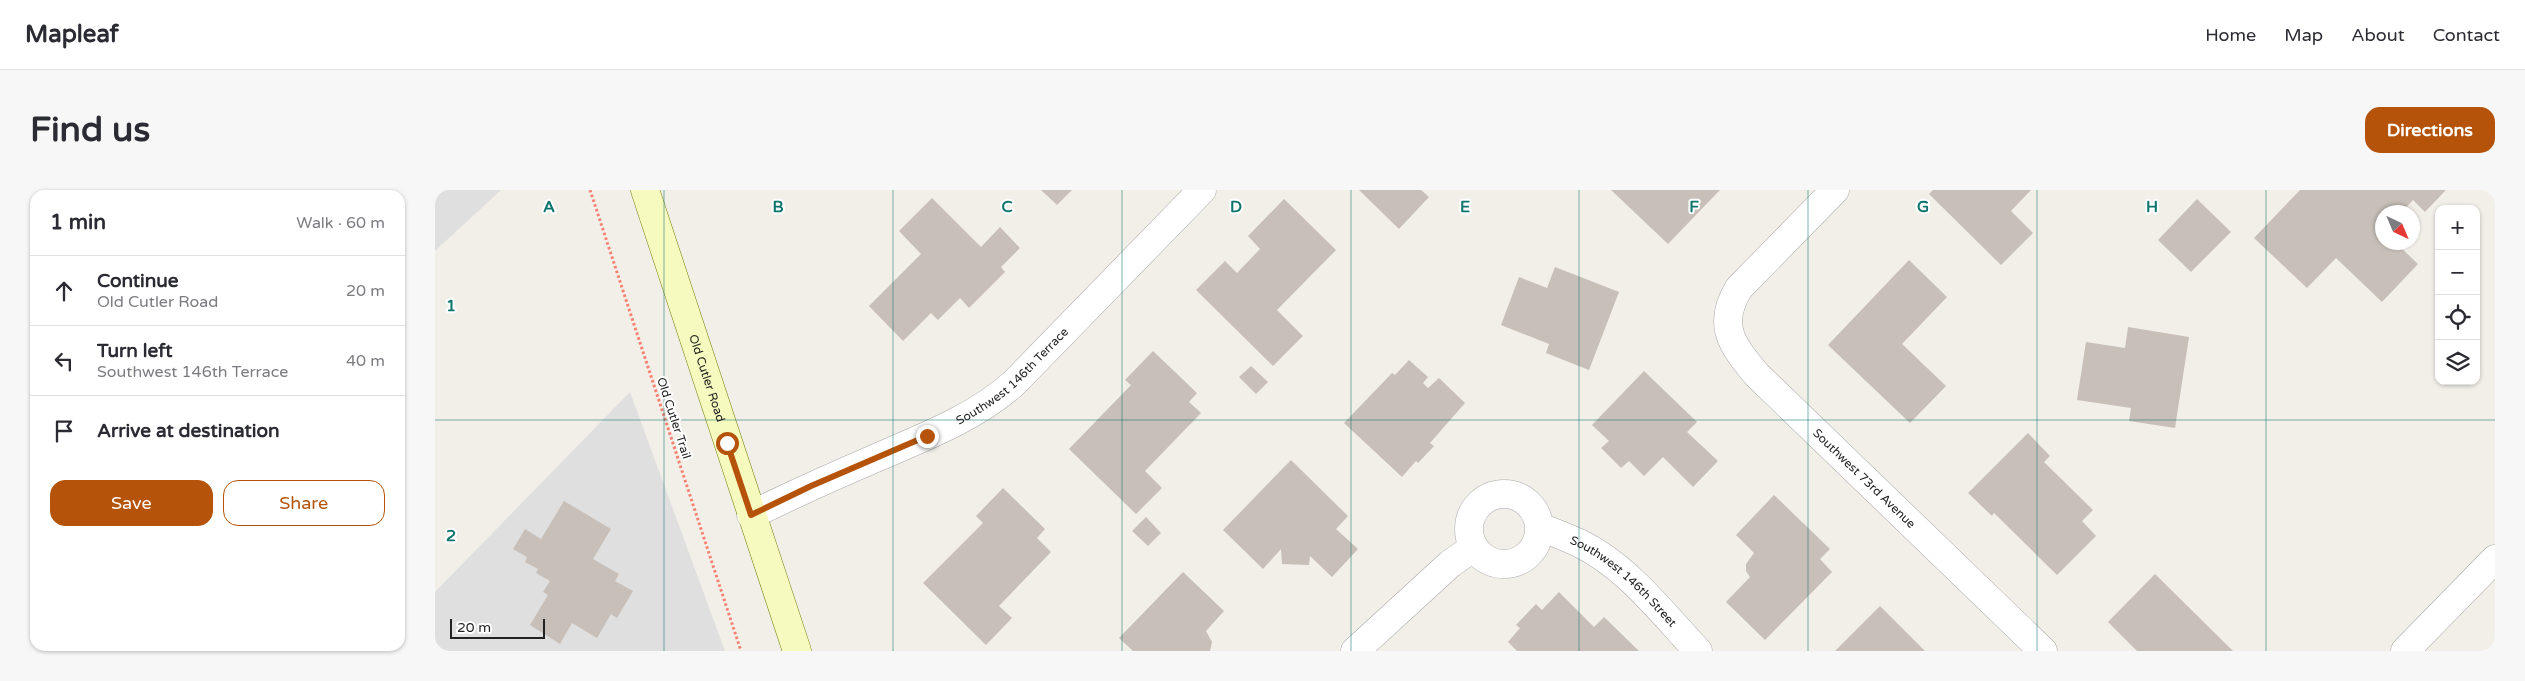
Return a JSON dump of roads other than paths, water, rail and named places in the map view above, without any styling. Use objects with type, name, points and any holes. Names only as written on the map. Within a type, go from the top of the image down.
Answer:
[{"type":"main road","name":"Old Cutler Road","points":[[645,190],[797,651]]},
{"type":"street","name":"Southwest 146th Terrace","points":[[751,515],[811,486],[944,428],[992,401],[1014,383],[1202,190]]},
{"type":"street","name":"Southwest 73rd Avenue","points":[[1835,190],[1739,288],[1730,302],[1728,332],[1737,351],[1757,375],[2043,651]]},
{"type":"street","points":[[1512,494],[1523,498],[1537,516],[1540,527],[1533,549],[1514,563],[1491,562],[1481,556],[1469,536],[1469,524],[1479,503],[1489,497],[1512,494]]},
{"type":"street","name":"Southwest 146th Street","points":[[1540,527],[1580,543],[1611,564],[1640,589],[1698,651]]},
{"type":"street","points":[[1355,651],[1450,564],[1474,547]]},
{"type":"street","points":[[2405,651],[2495,559]]}]
